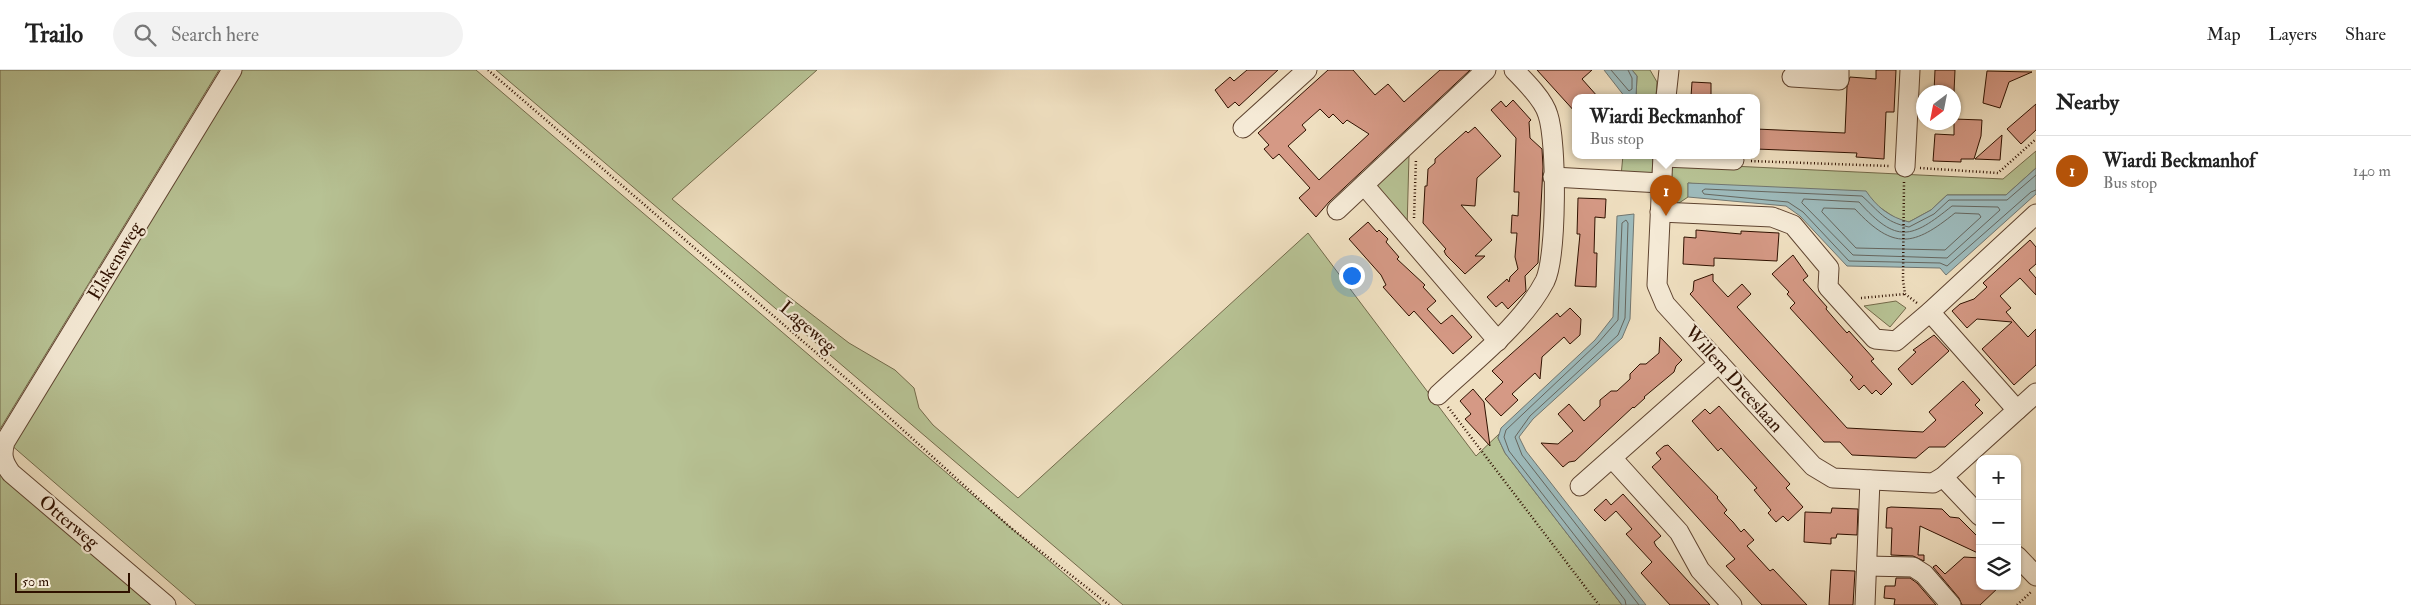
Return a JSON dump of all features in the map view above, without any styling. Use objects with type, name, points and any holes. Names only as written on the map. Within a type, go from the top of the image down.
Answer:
[{"type":"street","name":"Elskensweg","points":[[2,454],[5,442],[232,70]]},
{"type":"street","points":[[1243,128],[1306,70]]},
{"type":"street","points":[[1337,210],[1486,70]]},
{"type":"street","points":[[1438,395],[1498,341],[1545,280],[1552,254],[1553,150],[1548,114],[1527,83],[1514,70]]},
{"type":"street","points":[[1666,94],[1669,70]]},
{"type":"street","points":[[1792,77],[1838,80],[1839,70]]},
{"type":"street","points":[[1905,167],[1910,70]]},
{"type":"street","name":"Willem Dreeslaan","points":[[1663,159],[1657,285],[1665,304],[1813,466],[1833,478],[1933,483],[1943,477],[2036,393]]},
{"type":"street","points":[[1716,159],[1734,160]]},
{"type":"street","points":[[1553,177],[1661,183]]},
{"type":"street","points":[[1364,185],[1498,341]]},
{"type":"street","points":[[1660,212],[1772,218],[1793,225],[1829,268],[1828,287],[1875,339],[1896,341],[2036,214]]},
{"type":"street","points":[[1930,312],[2017,410]]},
{"type":"street","points":[[1580,486],[1719,363]]},
{"type":"street","name":"Otterweg","points":[[2,454],[11,474],[166,605]]},
{"type":"street","points":[[1612,458],[1679,532],[1700,570],[1732,605]]},
{"type":"street","points":[[1943,477],[1976,512]]},
{"type":"street","points":[[1865,605],[1870,480]]},
{"type":"street","points":[[2021,560],[2036,576]]},
{"type":"street","points":[[1867,566],[1913,567],[1924,574],[1951,605]]},
{"type":"path","name":"Lageweg","points":[[488,70],[849,381],[1011,528],[1109,605]]},
{"type":"path","points":[[1413,244],[1416,135]]},
{"type":"path","points":[[1905,167],[1902,216],[1905,294]]},
{"type":"path","points":[[1885,297],[1905,294],[1930,312]]},
{"type":"path","points":[[1438,395],[1598,605]]},
{"type":"path","points":[[2017,605],[2036,588]]},
{"type":"green space","points":[[0,70],[219,70],[0,429]]},
{"type":"green space","points":[[242,70],[476,70],[1101,605],[196,605],[10,444]]},
{"type":"green space","points":[[496,70],[817,70],[672,199],[780,290],[849,343],[895,370],[914,388],[919,408],[933,425],[1018,498],[1308,233],[1476,456],[1499,434],[1498,438],[1505,453],[1622,605],[1123,605]]},
{"type":"green space","points":[[1632,70],[1650,70],[1657,82],[1656,94],[1636,94],[1637,76]]},
{"type":"green space","points":[[2036,151],[2036,168],[2006,195],[1947,195],[1931,210],[1909,222],[1897,219],[1876,205],[1688,183],[1688,197],[1676,205],[1670,201],[1669,163],[2003,179]]},
{"type":"green space","points":[[1409,155],[1407,230],[1373,188]]},
{"type":"green space","points":[[1623,159],[1653,159],[1652,178],[1621,176]]},
{"type":"green space","points":[[1896,301],[1906,308],[1890,327],[1864,306]]},
{"type":"green space","points":[[0,468],[159,605],[0,605]]},
{"type":"water","points":[[1604,70],[1632,70],[1637,76],[1636,94],[1623,94]]},
{"type":"water","points":[[2036,168],[2036,194],[1946,275],[1940,268],[1847,266],[1800,216],[1786,206],[1688,197],[1688,183],[1866,191],[1884,211],[1909,222],[1931,210],[1947,195],[2006,195]]},
{"type":"water","points":[[1634,214],[1630,319],[1622,338],[1533,419],[1519,437],[1526,451],[1646,605],[1622,605],[1505,453],[1498,438],[1501,428],[1595,340],[1613,317],[1617,216]]},
{"type":"building","points":[[1247,70],[1278,70],[1239,106],[1235,102],[1228,108],[1215,90],[1230,77],[1234,81]]},
{"type":"building","points":[[1328,70],[1353,70],[1375,95],[1388,84],[1404,102],[1440,70],[1470,70],[1329,202],[1316,217],[1299,198],[1310,188],[1279,154],[1273,159],[1264,149],[1269,145],[1258,133]],"holes":[[[1320,109],[1329,118],[1333,114],[1343,124],[1347,120],[1369,134],[1319,180],[1288,146],[1306,130],[1302,125]]]},
{"type":"building","points":[[1537,70],[1592,70],[1582,79],[1595,94],[1572,94],[1572,109]]},
{"type":"building","points":[[1876,70],[1896,70],[1894,112],[1886,112],[1884,159],[1856,157],[1857,153],[1760,149],[1760,129],[1845,133],[1847,87],[1850,77],[1876,79]]},
{"type":"building","points":[[1935,70],[1955,70],[1954,85],[1934,85]]},
{"type":"building","points":[[1987,71],[2032,72],[2009,82],[2000,108],[1983,103]]},
{"type":"building","points":[[1692,82],[1711,83],[1711,94],[1691,94]]},
{"type":"building","points":[[1513,100],[1531,120],[1529,122],[1530,138],[1542,149],[1543,167],[1538,263],[1525,276],[1526,291],[1508,309],[1502,302],[1496,307],[1487,297],[1507,279],[1509,282],[1510,277],[1518,269],[1515,257],[1517,233],[1511,233],[1512,215],[1518,216],[1519,192],[1514,192],[1516,138],[1491,110],[1501,101],[1506,107]]},
{"type":"building","points":[[2036,104],[2036,130],[2021,144],[2007,129]]},
{"type":"building","points":[[1961,119],[1982,120],[1981,136],[1974,159],[1961,159],[1961,162],[1933,161],[1935,134],[1954,135],[1954,130],[1961,130]]},
{"type":"building","points":[[1475,127],[1501,156],[1477,178],[1475,206],[1461,205],[1492,240],[1475,256],[1485,256],[1465,274],[1446,255],[1444,251],[1446,249],[1423,223],[1425,186],[1427,186],[1428,169],[1435,163],[1435,159],[1466,131],[1468,133]]},
{"type":"building","points":[[2002,135],[2000,160],[1975,159]]},
{"type":"building","points":[[1578,198],[1606,199],[1605,218],[1595,217],[1594,253],[1597,253],[1596,287],[1575,286],[1580,234],[1577,234]]},
{"type":"building","points":[[1368,222],[1377,232],[1379,230],[1388,239],[1386,242],[1399,257],[1397,259],[1425,285],[1423,287],[1436,301],[1427,309],[1441,324],[1452,315],[1472,337],[1453,354],[1414,311],[1409,316],[1383,287],[1386,285],[1381,275],[1349,239]]},
{"type":"building","points":[[1696,230],[1741,234],[1741,231],[1779,233],[1777,261],[1714,258],[1714,266],[1683,264],[1684,237],[1696,238]]},
{"type":"building","points":[[2030,240],[2036,247],[2036,264],[2029,270],[2036,278],[2036,295],[2020,278],[2000,296],[2011,308],[2006,312],[2028,337],[2036,329],[2036,365],[2014,385],[1982,349],[2012,322],[1977,319],[1967,328],[1952,311],[1960,304],[1974,299],[1987,287],[1983,283]]},
{"type":"building","points":[[1793,255],[1808,276],[1803,280],[1827,307],[1826,309],[1838,323],[1847,333],[1849,331],[1874,359],[1871,361],[1892,384],[1881,395],[1876,390],[1872,394],[1864,385],[1859,390],[1850,380],[1853,377],[1790,308],[1795,303],[1787,294],[1789,292],[1772,274]]},
{"type":"building","points":[[1713,274],[1713,281],[1728,297],[1742,284],[1751,294],[1737,307],[1847,428],[1923,432],[1936,420],[1929,412],[1963,381],[1980,400],[1975,405],[1983,413],[1945,447],[1929,447],[1916,458],[1852,455],[1840,442],[1824,442],[1690,294],[1693,291],[1694,281]]},
{"type":"building","points":[[1570,308],[1581,319],[1580,335],[1570,344],[1564,337],[1542,357],[1540,379],[1535,373],[1512,394],[1518,400],[1501,416],[1485,399],[1503,382],[1492,371],[1557,313],[1560,317]]},
{"type":"building","points":[[1934,335],[1949,351],[1912,385],[1898,369],[1916,352],[1913,350]]},
{"type":"building","points":[[1660,337],[1682,360],[1676,366],[1674,372],[1575,461],[1569,462],[1563,467],[1541,443],[1558,444],[1573,431],[1558,414],[1569,404],[1584,421],[1600,406],[1600,400],[1611,391],[1617,391],[1630,379],[1630,374],[1640,364],[1646,364],[1659,353]]},
{"type":"building","points":[[1473,389],[1484,402],[1490,446],[1465,419],[1471,414],[1460,401]]},
{"type":"building","points":[[1719,406],[1790,484],[1786,488],[1803,507],[1788,521],[1783,516],[1776,522],[1768,513],[1771,510],[1754,490],[1757,488],[1721,448],[1718,451],[1692,421],[1705,409],[1710,414]]},
{"type":"building","points":[[1668,445],[1718,497],[1727,510],[1724,513],[1741,532],[1744,529],[1754,540],[1747,546],[1770,571],[1773,569],[1807,605],[1762,605],[1726,566],[1735,559],[1652,467],[1661,459],[1656,453]]},
{"type":"building","points":[[1623,494],[1661,536],[1654,542],[1656,546],[1710,605],[1670,605],[1641,573],[1652,562],[1626,534],[1632,529],[1616,511],[1605,521],[1594,510],[1606,499],[1611,505]]},
{"type":"building","points":[[1832,508],[1858,509],[1857,535],[1837,534],[1836,538],[1831,538],[1831,544],[1804,542],[1805,512],[1831,513]]},
{"type":"building","points":[[1887,508],[1942,509],[1950,517],[1959,518],[1976,535],[1976,552],[1920,526],[1918,555],[1924,555],[1924,561],[1913,556],[1891,555],[1892,528],[1886,528]]},
{"type":"building","points":[[1964,557],[1976,558],[1976,590],[1996,590],[1980,605],[1962,605],[1959,598],[1933,567],[1936,565],[1945,574]]},
{"type":"building","points":[[1831,570],[1855,571],[1853,605],[1829,605]]},
{"type":"building","points":[[1896,578],[1910,578],[1917,583],[1936,605],[1894,605],[1895,599],[1884,598],[1885,586],[1895,586]]},
{"type":"place","name":"Wiardi Beckmanhof","points":[[1666,216]]}]
